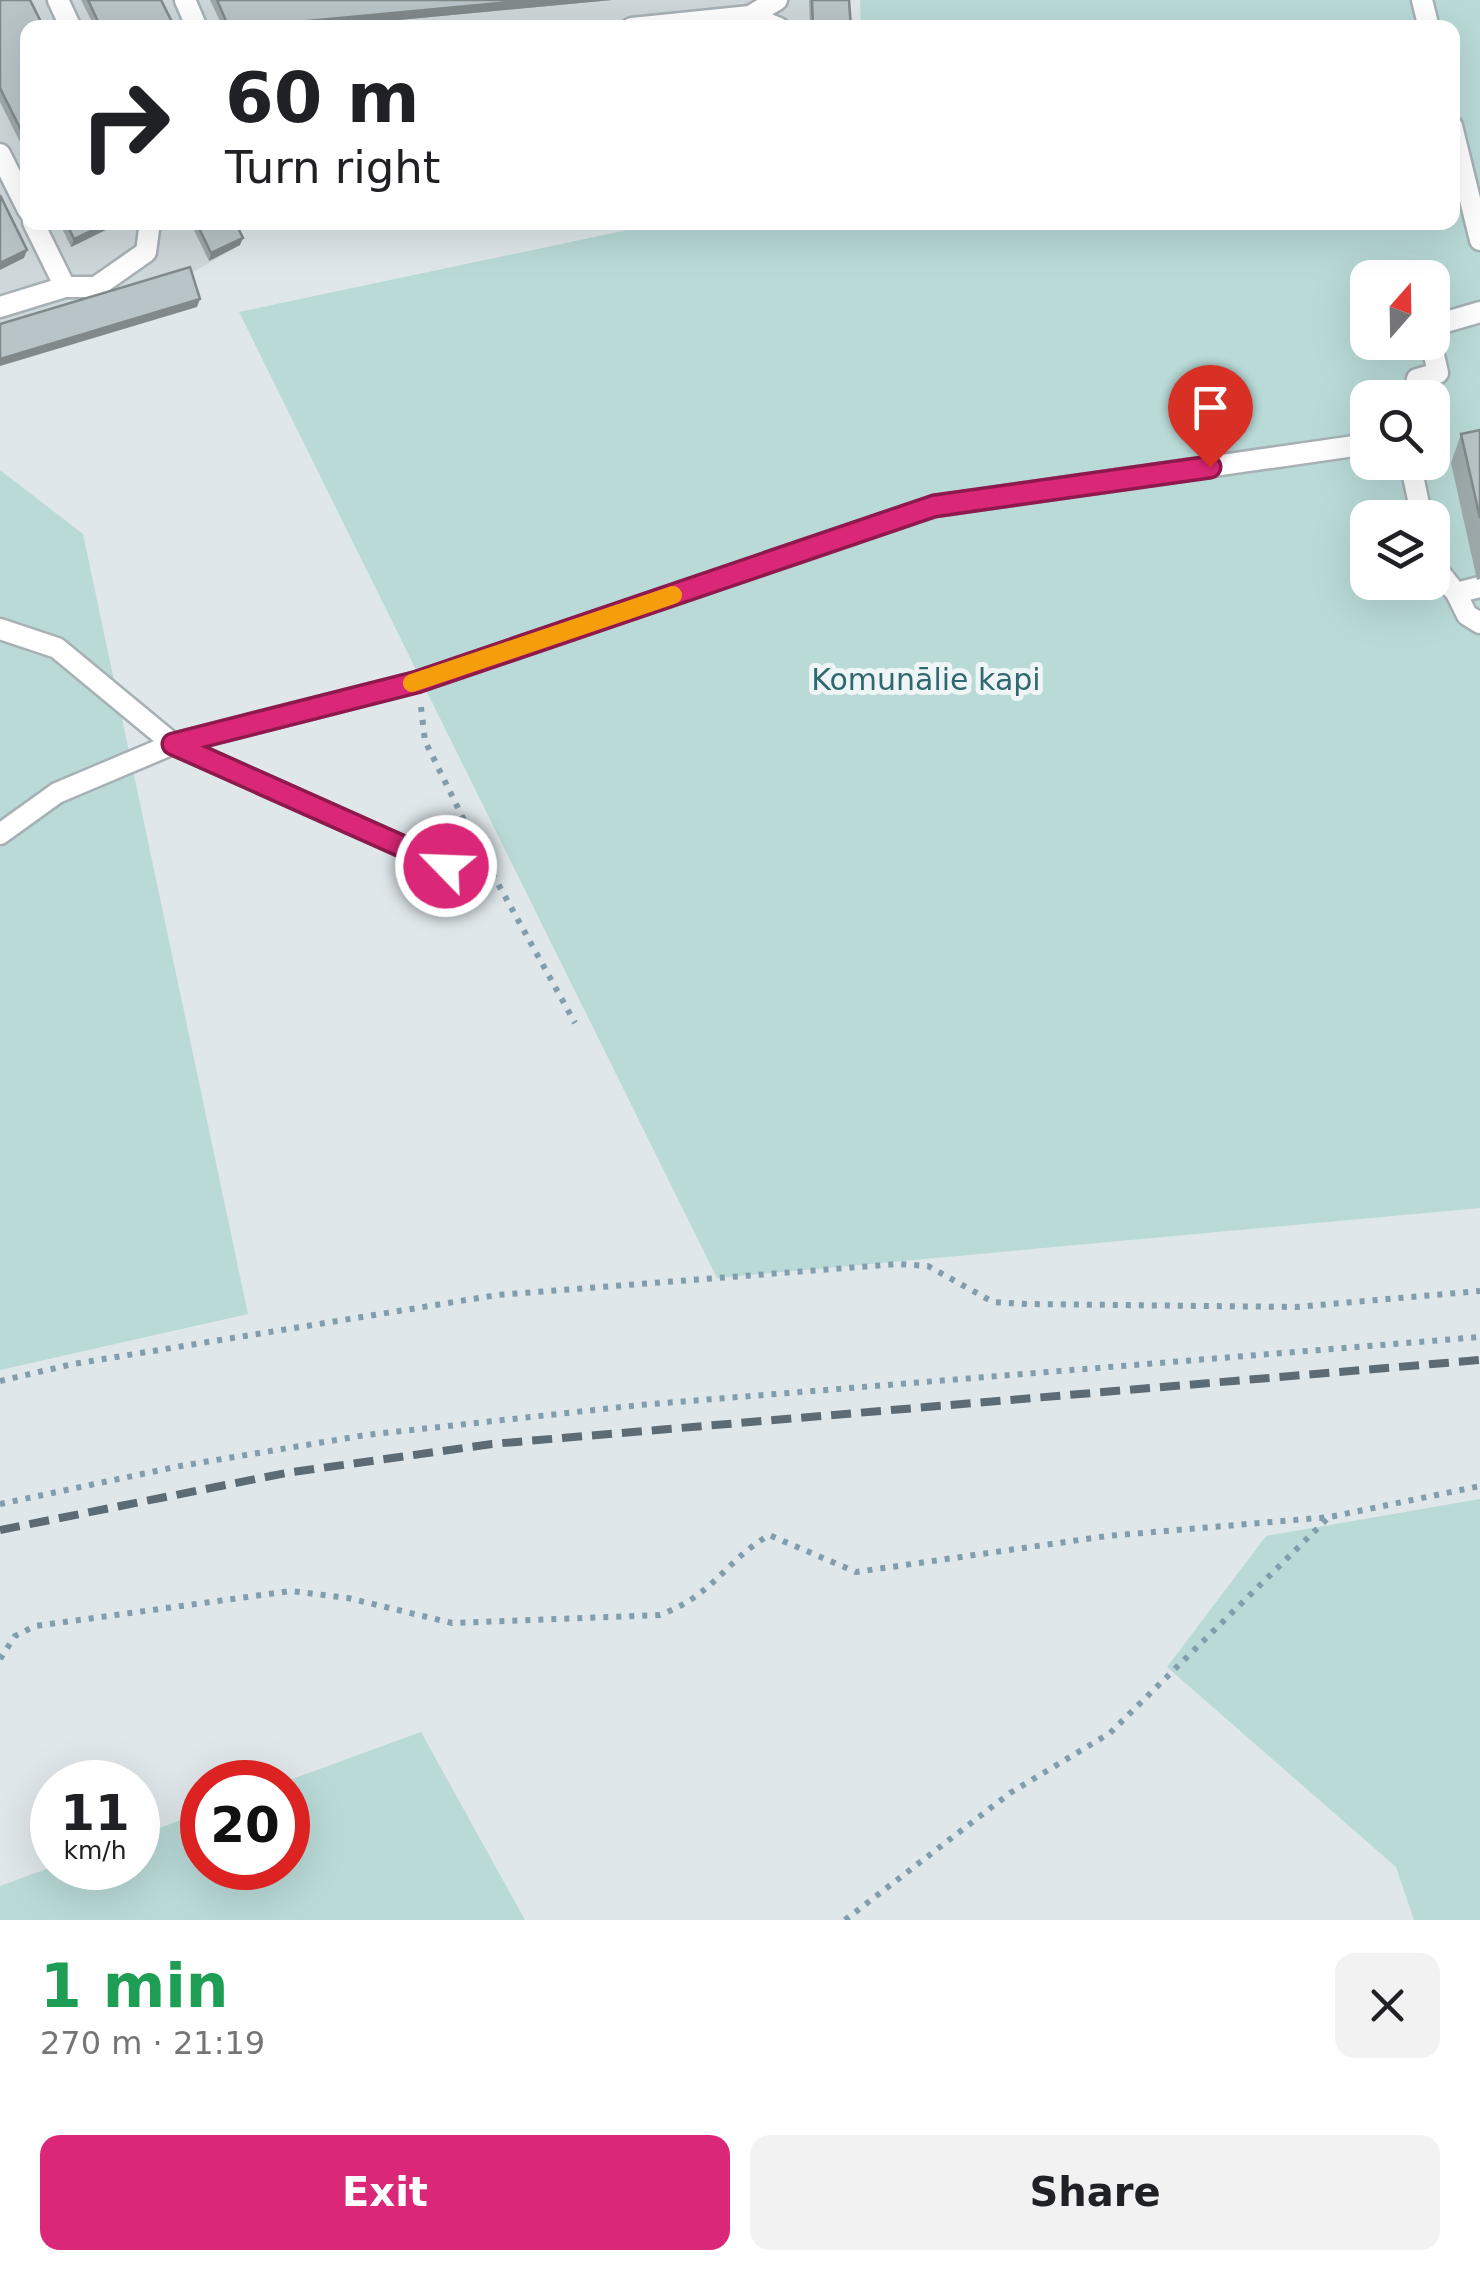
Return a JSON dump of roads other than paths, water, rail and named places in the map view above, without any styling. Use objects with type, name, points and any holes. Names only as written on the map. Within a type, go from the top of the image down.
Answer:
[{"type":"lane","points":[[711,20],[750,16],[777,0]]},
{"type":"lane","points":[[750,16],[760,20]]},
{"type":"lane","points":[[0,154],[20,194]]},
{"type":"lane","points":[[1460,159],[1480,240]]},
{"type":"lane","points":[[37,230],[65,287]]},
{"type":"lane","points":[[0,307],[65,287],[96,287],[146,252],[149,230]]},
{"type":"lane","points":[[1450,321],[1480,312]]},
{"type":"lane","points":[[1417,380],[1438,373],[1435,360]]},
{"type":"lane","points":[[0,834],[58,793],[173,744],[417,682],[934,506],[1350,447]]},
{"type":"lane","points":[[1450,586],[1467,615],[1480,623]]},
{"type":"lane","points":[[1456,593],[1480,588]]},
{"type":"lane","points":[[0,629],[57,648],[173,744],[446,866],[474,840]]},
{"type":"railway","points":[[0,1530],[286,1473],[492,1444],[1480,1360]]},
{"type":"park label","name":"Komunālie kapi","points":[[926,680]]}]
